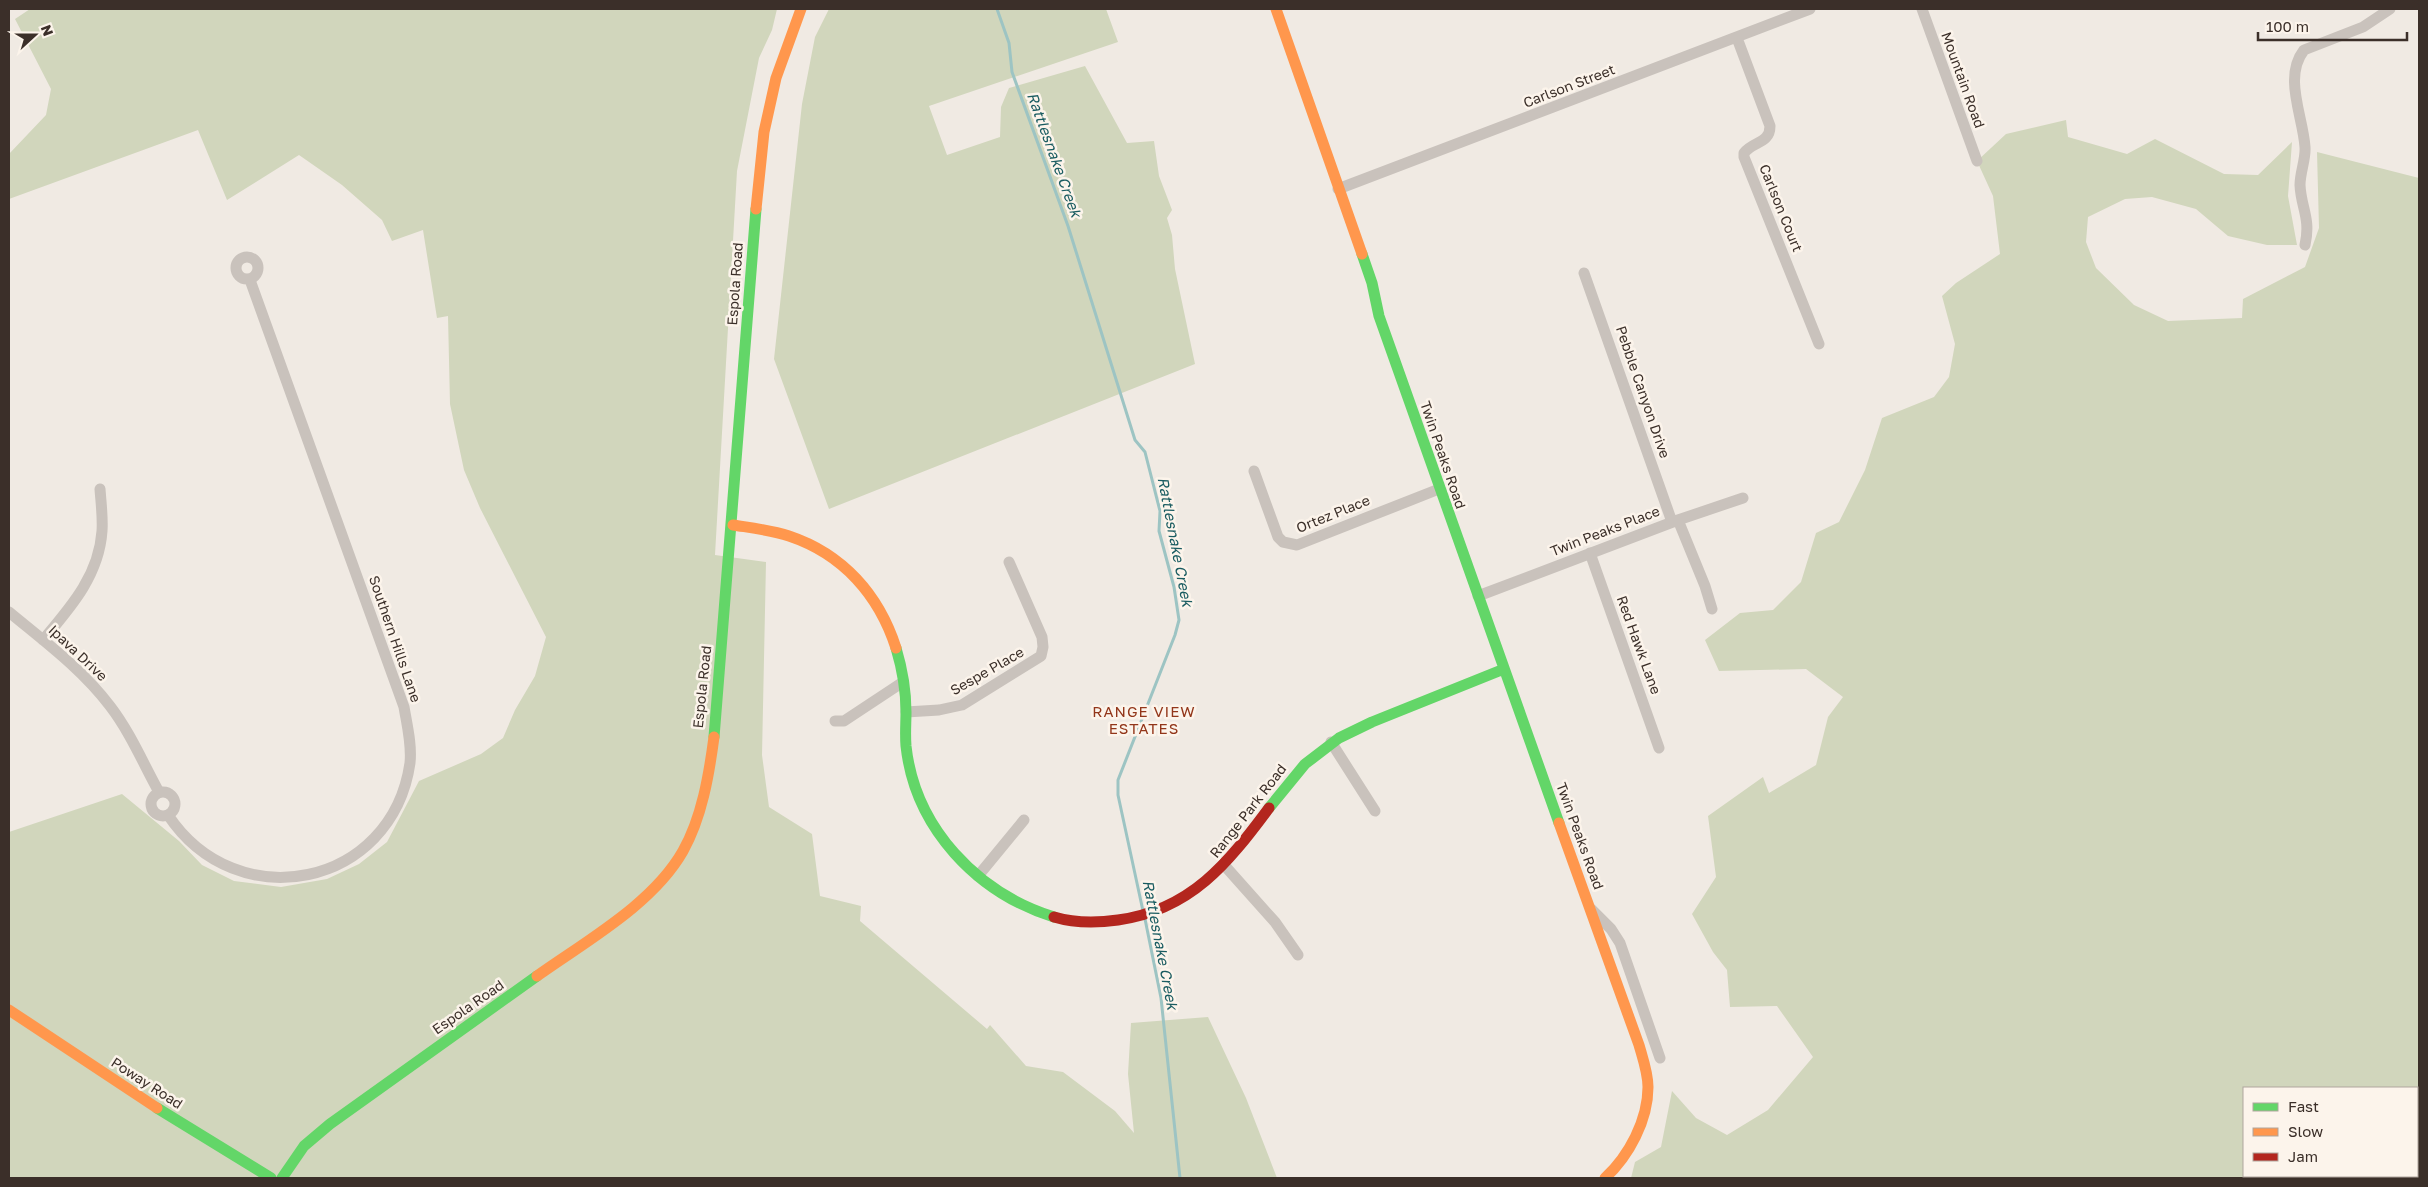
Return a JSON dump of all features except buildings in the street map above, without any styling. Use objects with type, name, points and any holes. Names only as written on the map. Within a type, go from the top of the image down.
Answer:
[{"type":"street","name":"Espola Road","points":[[282,1178],[304,1146],[330,1124],[621,917],[649,894],[673,868],[692,833],[707,782],[732,525],[764,132],[776,78],[801,9]]},
{"type":"street","name":"Twin Peaks Road","points":[[1276,9],[1372,283],[1379,316],[1439,489],[1634,1029],[1648,1086],[1646,1107],[1635,1133],[1614,1172],[1605,1178]]},
{"type":"street","name":"Carlson Street","points":[[1338,189],[1810,9]]},
{"type":"street","name":"Mountain Road","points":[[1922,9],[1977,161]]},
{"type":"street","points":[[2305,245],[2308,231],[2307,213],[2300,183],[2305,149],[2294,69],[2304,50],[2363,26],[2390,9]]},
{"type":"street","name":"Carlson Court","points":[[1737,38],[1770,126],[1770,134],[1765,140],[1748,147],[1744,157],[1819,344]]},
{"type":"street","name":"Pebble Canyon Drive","points":[[1584,273],[1675,521],[1705,586],[1712,609]]},
{"type":"street","name":"Southern Hills Lane","points":[[159,792],[151,799],[151,809],[158,816],[168,815],[178,830],[196,849],[220,864],[246,874],[300,878],[354,856],[377,834],[392,813],[404,785],[410,763],[410,740],[404,707],[250,280]]},
{"type":"street","name":"Ortez Place","points":[[1254,471],[1278,537],[1290,545],[1297,545],[1439,489]]},
{"type":"street","points":[[43,640],[87,584],[100,550],[102,530],[100,489]]},
{"type":"street","name":"Twin Peaks Place","points":[[1478,596],[1675,521],[1743,498]]},
{"type":"street","name":"Range Park Road","points":[[732,525],[796,538],[820,549],[847,568],[865,586],[883,613],[897,650],[906,712],[907,752],[928,815],[950,849],[978,876],[1003,896],[1034,912],[1057,919],[1096,923],[1138,918],[1173,904],[1202,886],[1225,866],[1303,766],[1331,742],[1360,726],[1504,669]]},
{"type":"street","name":"Red Hawk Lane","points":[[1590,553],[1660,748]]},
{"type":"street","name":"Sespe Place","points":[[906,712],[939,710],[962,705],[1041,656],[1044,646],[1042,637],[1009,562]]},
{"type":"street","name":"Ipava Drive","points":[[9,612],[87,678],[110,707],[159,792]]},
{"type":"street","points":[[835,721],[844,721],[903,682]]},
{"type":"street","points":[[1331,742],[1375,811]]},
{"type":"street","points":[[159,792],[168,793],[174,799],[174,808],[168,815]]},
{"type":"street","points":[[978,876],[1024,820]]},
{"type":"street","points":[[1225,866],[1274,922],[1298,955]]},
{"type":"street","name":"Twin Peaks Road","points":[[1591,909],[1611,929],[1620,943],[1660,1058]]},
{"type":"street","name":"Poway Road","points":[[9,1010],[155,1107],[271,1178]]},
{"type":"green space","points":[[30,9],[777,9],[772,30],[759,58],[737,171],[715,555],[766,562],[762,755],[769,807],[812,834],[820,896],[861,906],[860,921],[987,1029],[990,1025],[1026,1066],[1063,1072],[1115,1111],[1134,1133],[1128,1074],[1131,1023],[1208,1017],[1246,1098],[1277,1178],[9,1178],[9,832],[122,794],[179,841],[202,865],[234,881],[281,887],[327,879],[359,864],[387,842],[419,781],[481,754],[503,738],[515,710],[535,676],[546,637],[480,508],[464,470],[450,404],[448,316],[437,318],[423,230],[392,241],[382,220],[342,185],[299,155],[227,200],[198,130],[9,199],[9,154],[46,115],[51,89],[15,19]]},
{"type":"green space","points":[[829,9],[1106,9],[1118,42],[929,106],[947,155],[1000,137],[1001,107],[1009,88],[1085,66],[1127,143],[1154,141],[1159,176],[1172,210],[1167,218],[1172,235],[1175,269],[1195,364],[829,509],[774,359],[802,104],[815,37]]},
{"type":"green space","points":[[2066,120],[2068,137],[2127,154],[2155,139],[2224,174],[2258,175],[2292,142],[2288,196],[2297,245],[2267,245],[2228,236],[2196,209],[2152,197],[2125,199],[2088,217],[2086,242],[2096,268],[2134,305],[2168,321],[2242,318],[2243,299],[2305,267],[2319,228],[2317,152],[2419,178],[2419,1178],[1631,1178],[1635,1162],[1661,1147],[1672,1091],[1696,1118],[1727,1135],[1768,1110],[1813,1057],[1777,1006],[1730,1007],[1727,970],[1713,952],[1692,914],[1716,877],[1708,816],[1763,777],[1769,793],[1816,765],[1828,717],[1843,697],[1806,669],[1719,671],[1705,640],[1740,613],[1773,610],[1801,582],[1816,533],[1839,522],[1865,470],[1882,418],[1934,397],[1949,377],[1955,344],[1942,296],[1956,283],[2000,254],[1993,196],[1977,161],[2006,134]]},
{"type":"waterway","name":"Rattlesnake Creek","points":[[997,9],[1009,43],[1012,72],[1068,226],[1135,440],[1145,452],[1160,511],[1159,531],[1174,587],[1179,620],[1175,635],[1118,780],[1118,795],[1143,911]]},
{"type":"waterway","name":"Rattlesnake Creek","points":[[1145,919],[1161,998],[1180,1178]]},
{"type":"traffic: fast","points":[[714,737],[756,209]]},
{"type":"traffic: fast","points":[[1362,254],[1372,283],[1379,316],[1559,823]]},
{"type":"traffic: fast","points":[[896,648],[902,672],[906,704],[906,746],[912,776],[922,804],[936,830],[954,853],[976,874],[1000,892],[1026,906],[1054,917]]},
{"type":"traffic: fast","points":[[1269,808],[1305,764],[1339,738],[1372,722],[1504,669]]},
{"type":"traffic: fast","points":[[282,1178],[304,1146],[330,1124],[537,976]]},
{"type":"traffic: fast","points":[[157,1108],[271,1178]]},
{"type":"traffic: slow","points":[[756,209],[764,132],[776,78],[801,9]]},
{"type":"traffic: slow","points":[[1276,9],[1362,254]]},
{"type":"traffic: slow","points":[[733,525],[789,536],[808,544],[842,565],[869,594],[880,611],[896,648]]},
{"type":"traffic: slow","points":[[537,976],[637,905],[670,870],[690,838],[700,810],[714,737]]},
{"type":"traffic: slow","points":[[1559,823],[1639,1045],[1647,1076],[1648,1087],[1645,1112],[1636,1137],[1622,1159],[1605,1178]]},
{"type":"traffic: slow","points":[[9,1010],[157,1108]]},
{"type":"traffic: jam","points":[[1054,917],[1078,921],[1110,921],[1144,915],[1167,906],[1187,895],[1206,881],[1238,847],[1269,808]]},
{"type":"district","name":"RANGE VIEW ESTATES","points":[[1144,720]]}]
